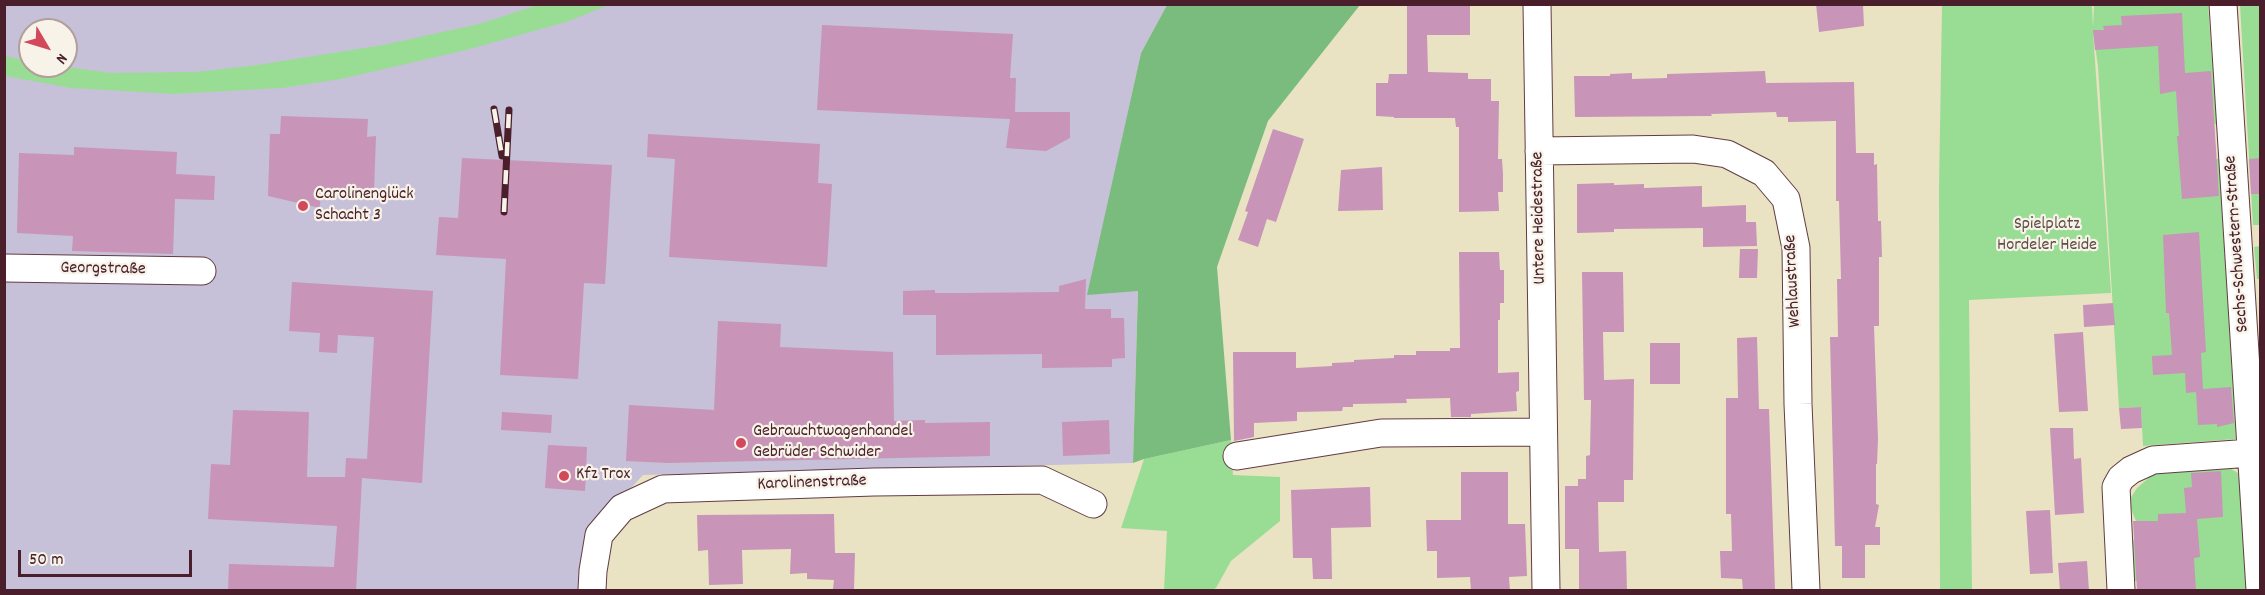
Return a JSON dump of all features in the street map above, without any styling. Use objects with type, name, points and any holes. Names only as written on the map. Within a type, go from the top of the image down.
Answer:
[{"type":"street","name":"Untere Heidestraße","points":[[1537,4],[1545,591]]},
{"type":"street","name":"Sechs-Schwestern-Straße","points":[[2223,4],[2251,290],[2251,453],[2260,591]]},
{"type":"street","name":"Wehlaustraße","points":[[1539,151],[1694,149],[1727,154],[1764,173],[1786,199],[1796,249],[1798,404],[1806,591]]},
{"type":"street","name":"Georgstraße","points":[[4,268],[202,271]]},
{"type":"street","points":[[1238,456],[1382,433],[1543,432]]},
{"type":"street","points":[[2121,591],[2116,487],[2121,478],[2131,470],[2153,460],[2251,453]]},
{"type":"street","name":"Karolinenstraße","points":[[592,591],[599,535],[622,508],[663,489],[874,482],[1042,480],[1093,504]]},
{"type":"shaded area","points":[[4,5],[1167,5],[1141,53],[1088,294],[1138,290],[1133,463],[643,475],[586,537],[583,590],[5,590]]},
{"type":"green space","points":[[541,4],[609,5],[566,22],[466,50],[341,79],[282,88],[174,94],[71,88],[5,76],[5,56],[18,59],[18,78],[78,78],[78,68],[112,73],[196,72],[383,45],[479,24]]},
{"type":"green space","points":[[1167,5],[1360,5],[1268,121],[1217,267],[1231,440],[1133,463],[1138,291],[1087,295],[1141,53]]},
{"type":"green space","name":"Spielplatz Hordeler Heide","points":[[1942,5],[2092,5],[2093,27],[2094,5],[2208,5],[2217,124],[2195,126],[2213,159],[2219,159],[2236,439],[2143,446],[2141,407],[2119,408],[2098,66],[2093,32],[2111,293],[1969,300],[1972,590],[1940,590],[1939,188]]},
{"type":"green space","points":[[2240,5],[2260,5],[2260,225],[2253,225]]},
{"type":"green space","points":[[2260,246],[2260,279],[2257,279],[2254,247]]},
{"type":"green space","points":[[1231,440],[1233,475],[1280,477],[1280,521],[1231,561],[1216,588],[1211,590],[1164,590],[1167,531],[1121,528],[1144,459]]},
{"type":"green space","points":[[2228,467],[2238,473],[2241,488],[2247,590],[2140,590],[2140,581],[2130,581],[2127,541],[2137,540],[2136,521],[2128,502],[2137,488],[2152,475],[2163,471]]},
{"type":"building","points":[[1407,4],[1470,4],[1470,35],[1427,35],[1428,72],[1468,73],[1468,79],[1491,79],[1491,101],[1499,101],[1498,159],[1502,159],[1503,192],[1498,192],[1499,211],[1459,212],[1459,127],[1456,127],[1455,118],[1376,116],[1376,83],[1388,83],[1389,74],[1407,74]]},
{"type":"building","points":[[1816,4],[1863,4],[1864,26],[1819,32]]},
{"type":"building","points":[[2182,13],[2185,73],[2211,71],[2219,196],[2182,199],[2176,91],[2160,94],[2158,46],[2095,50],[2093,30],[2104,30],[2103,26],[2122,25],[2121,16]]},
{"type":"building","points":[[822,25],[1013,34],[1010,78],[1016,78],[1015,112],[1070,112],[1070,138],[1046,151],[1006,148],[1010,119],[817,110]]},
{"type":"building","points":[[1765,71],[1766,83],[1854,82],[1856,153],[1874,153],[1874,165],[1877,164],[1878,221],[1881,221],[1882,257],[1879,257],[1879,326],[1874,326],[1878,439],[1876,504],[1879,505],[1875,527],[1880,527],[1880,545],[1865,545],[1865,578],[1842,578],[1842,546],[1835,546],[1830,337],[1838,337],[1837,279],[1841,279],[1839,201],[1836,201],[1836,121],[1788,122],[1788,117],[1777,117],[1776,112],[1711,114],[1712,116],[1575,117],[1574,76],[1610,76],[1610,74],[1632,73],[1632,79],[1667,78],[1667,74]]},
{"type":"building","points":[[281,116],[368,119],[367,137],[376,136],[374,191],[321,189],[320,208],[268,196],[270,134],[280,134]]},
{"type":"building","points":[[1273,129],[1304,139],[1276,222],[1267,219],[1258,247],[1238,240],[1248,212],[1245,211]]},
{"type":"building","points":[[648,134],[820,144],[818,183],[832,184],[827,267],[669,257],[675,159],[647,157]]},
{"type":"building","points":[[74,147],[177,152],[176,174],[215,176],[214,200],[175,199],[173,254],[72,251],[73,236],[17,233],[19,153],[74,155]]},
{"type":"building","points":[[462,158],[612,165],[605,284],[584,283],[578,379],[500,375],[506,259],[436,255],[439,217],[458,218]]},
{"type":"building","points":[[2260,158],[2260,194],[2251,194],[2249,159]]},
{"type":"building","points":[[1382,167],[1383,210],[1338,211],[1341,170]]},
{"type":"building","points":[[1614,183],[1614,185],[1644,184],[1644,188],[1702,186],[1702,207],[1746,205],[1746,222],[1756,222],[1757,246],[1703,247],[1703,228],[1614,229],[1614,232],[1577,233],[1577,184]]},
{"type":"building","points":[[2199,232],[2206,352],[2201,353],[2203,389],[2231,387],[2234,423],[2217,427],[2217,424],[2198,425],[2196,392],[2186,393],[2185,373],[2153,375],[2152,356],[2172,355],[2169,313],[2166,313],[2163,235]]},
{"type":"building","points":[[1740,249],[1758,249],[1757,278],[1739,278]]},
{"type":"building","points":[[1459,252],[1499,252],[1500,270],[1504,270],[1504,303],[1500,303],[1500,320],[1498,320],[1498,373],[1519,372],[1519,391],[1516,392],[1517,411],[1471,414],[1471,417],[1451,417],[1450,398],[1406,399],[1407,403],[1353,404],[1353,407],[1343,407],[1342,411],[1297,412],[1297,421],[1254,423],[1254,437],[1234,441],[1233,352],[1296,352],[1296,368],[1332,366],[1332,363],[1354,362],[1354,360],[1416,355],[1416,351],[1450,351],[1450,348],[1460,348]]},
{"type":"building","points":[[1582,272],[1623,272],[1624,332],[1603,332],[1604,380],[1634,379],[1633,480],[1624,480],[1624,502],[1598,502],[1599,552],[1626,551],[1627,591],[1579,591],[1579,549],[1565,549],[1565,486],[1578,486],[1578,479],[1586,479],[1586,456],[1590,455],[1591,400],[1584,400]]},
{"type":"building","points":[[1086,279],[1085,309],[1111,309],[1111,318],[1124,318],[1125,358],[1112,359],[1112,367],[1042,368],[1042,354],[936,355],[936,315],[903,315],[903,291],[1059,292],[1059,286]]},
{"type":"building","points":[[292,282],[433,291],[422,483],[362,478],[356,591],[228,591],[229,564],[334,567],[337,526],[208,519],[211,464],[230,465],[233,410],[309,412],[307,477],[345,477],[346,458],[367,459],[374,337],[338,335],[337,353],[319,352],[320,333],[289,331]]},
{"type":"building","points":[[2113,303],[2115,325],[2084,327],[2083,305]]},
{"type":"building","points":[[718,321],[781,324],[780,347],[893,352],[894,421],[990,422],[990,456],[668,463],[626,461],[629,405],[714,410]]},
{"type":"building","points":[[2083,332],[2088,411],[2059,412],[2054,334]]},
{"type":"building","points":[[1757,337],[1759,409],[1769,409],[1775,591],[1743,591],[1742,579],[1721,578],[1720,551],[1732,551],[1731,514],[1726,514],[1726,398],[1738,398],[1737,338]]},
{"type":"building","points":[[1650,343],[1680,343],[1680,384],[1650,384]]},
{"type":"building","points":[[2141,407],[2142,428],[2121,429],[2119,408]]},
{"type":"building","points":[[502,412],[552,415],[551,433],[501,430]]},
{"type":"building","points":[[1109,420],[1110,454],[1063,456],[1062,422]]},
{"type":"building","points":[[2050,428],[2073,428],[2074,459],[2081,458],[2084,513],[2055,515]]},
{"type":"building","points":[[548,445],[587,447],[585,491],[545,488]]},
{"type":"building","points":[[2221,471],[2223,517],[2197,519],[2200,557],[2194,558],[2196,591],[2137,591],[2133,521],[2158,521],[2158,514],[2186,513],[2184,488],[2192,487],[2191,473]]},
{"type":"building","points":[[1461,472],[1508,472],[1508,524],[1525,524],[1527,576],[1509,577],[1510,591],[1471,591],[1470,577],[1437,578],[1437,551],[1427,551],[1426,520],[1461,520]]},
{"type":"building","points":[[1370,487],[1371,527],[1331,528],[1332,579],[1313,579],[1312,558],[1293,558],[1291,490]]},
{"type":"building","points":[[2050,510],[2053,573],[2030,574],[2026,511]]},
{"type":"building","points":[[834,514],[835,553],[855,553],[854,590],[833,589],[834,580],[807,579],[807,573],[790,574],[791,549],[742,550],[743,584],[709,585],[708,550],[698,551],[697,515]]},
{"type":"building","points":[[2087,561],[2089,591],[2060,591],[2058,563]]},
{"type":"railway","points":[[494,109],[502,156]]},
{"type":"railway","points":[[504,212],[509,110]]},
{"type":"place","name":"Carolinenglück Schacht 3","points":[[303,206]]},
{"type":"place","name":"Gebrauchtwagenhandel Gebrüder Schwider","points":[[741,443]]},
{"type":"place","name":"Kfz Trox","points":[[564,476]]}]
